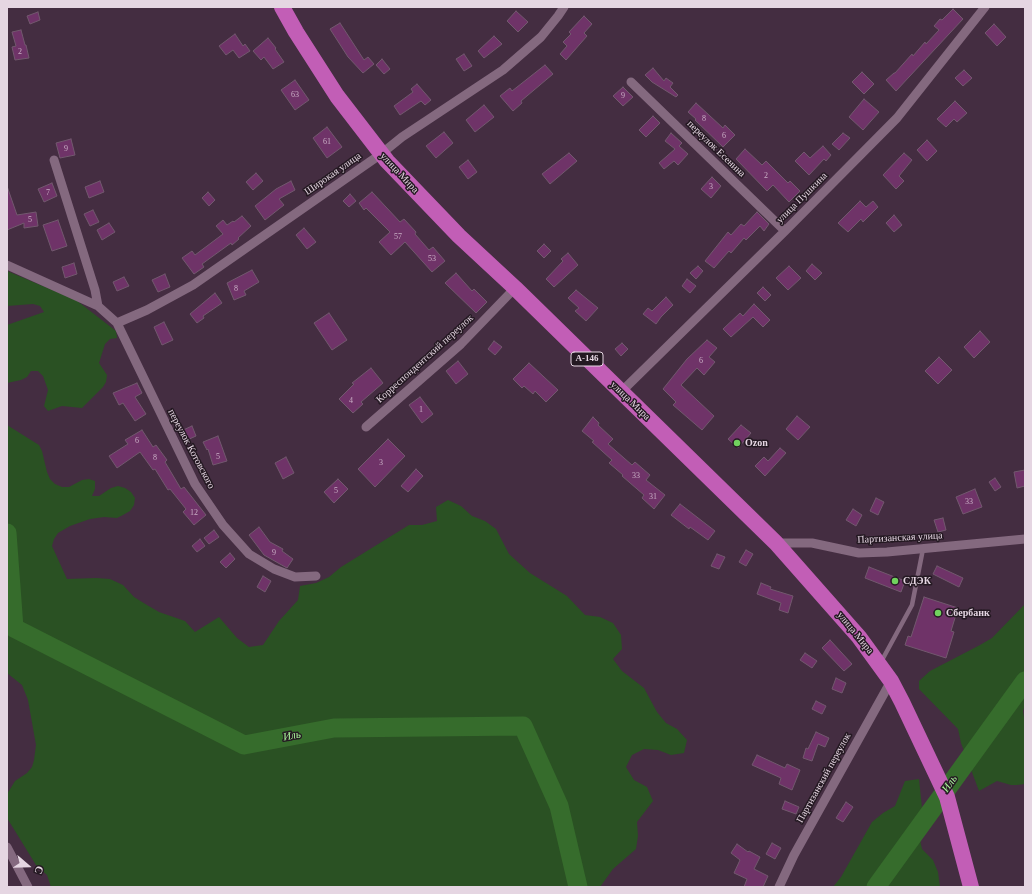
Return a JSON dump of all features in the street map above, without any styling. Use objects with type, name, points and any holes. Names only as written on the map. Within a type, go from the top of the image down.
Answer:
[{"type":"highway","name":"улица Мира","points":[[282,7],[296,32],[337,96],[381,154],[459,236],[515,288],[776,543],[860,637],[891,681],[947,797],[971,886]]},
{"type":"street","name":"Широкая улица","points":[[117,323],[147,310],[193,285],[381,154],[402,137],[503,70],[540,37],[564,7]]},
{"type":"street","name":"улица Пушкина","points":[[622,392],[786,231],[897,118],[985,7]]},
{"type":"street","name":"переулок Есенина","points":[[631,82],[786,231]]},
{"type":"street","points":[[54,160],[95,290],[98,306]]},
{"type":"street","points":[[7,265],[98,306],[117,323]]},
{"type":"street","name":"Корреспондентский переулок","points":[[366,427],[461,344],[515,288]]},
{"type":"street","name":"переулок Котовского","points":[[117,323],[195,484],[223,525],[249,554],[274,569],[295,577],[316,576]]},
{"type":"street","name":"Партизанская улица","points":[[776,543],[812,543],[859,553],[1024,541]]},
{"type":"street","name":"Партизанский переулок","points":[[779,887],[794,855],[891,681]]},
{"type":"street","points":[[7,847],[28,887]]},
{"type":"lane","points":[[880,665],[912,605],[923,549]]},
{"type":"green space","points":[[7,271],[76,300],[116,331],[117,338],[110,339],[105,344],[99,363],[107,375],[106,382],[82,408],[62,406],[48,411],[44,406],[48,390],[43,376],[38,371],[31,371],[27,377],[21,380],[7,383],[7,325],[44,312],[40,306],[33,304],[7,306]]},
{"type":"green space","points":[[7,425],[39,445],[47,472],[50,479],[55,484],[62,487],[69,487],[82,480],[89,479],[95,481],[95,489],[92,496],[99,496],[111,488],[118,486],[131,492],[135,498],[134,505],[130,511],[117,518],[104,517],[90,519],[70,526],[58,533],[52,546],[67,579],[110,579],[123,585],[134,597],[159,612],[185,621],[195,632],[219,617],[237,638],[249,647],[263,645],[279,621],[298,600],[300,586],[316,583],[329,577],[341,567],[409,525],[422,525],[437,521],[436,507],[448,500],[461,506],[472,516],[485,521],[496,529],[509,554],[530,573],[567,596],[585,615],[600,617],[613,623],[621,635],[622,649],[613,659],[622,671],[644,688],[657,712],[666,723],[677,729],[687,740],[684,753],[671,755],[658,750],[644,749],[632,755],[626,767],[634,780],[647,787],[653,801],[637,822],[638,836],[636,849],[613,869],[600,887],[51,887],[47,875],[36,865],[7,818],[7,794],[15,781],[27,773],[32,767],[36,745],[28,700],[22,685],[7,673]]},
{"type":"green space","points":[[1025,604],[1025,705],[1023,711],[1025,723],[1025,784],[1011,785],[997,781],[979,791],[961,743],[958,729],[919,689],[919,681],[930,671],[992,638]]},
{"type":"green space","points":[[919,779],[922,808],[919,835],[922,849],[933,860],[938,872],[940,887],[833,887],[841,877],[872,822],[895,806],[905,781]]},
{"type":"building","points":[[953,9],[963,19],[896,91],[886,80],[895,73],[912,54],[913,56],[925,42],[926,44],[939,30],[934,26],[940,19],[942,20]]},
{"type":"building","points":[[516,11],[528,22],[518,32],[507,21]]},
{"type":"building","points":[[38,12],[40,20],[30,24],[27,16]]},
{"type":"building","points":[[584,16],[592,24],[584,33],[587,36],[566,60],[560,54],[567,46],[563,42],[571,34],[569,32]]},
{"type":"building","points":[[340,23],[364,60],[368,57],[374,64],[363,73],[348,57],[330,29]]},
{"type":"building","points":[[994,24],[1006,37],[997,46],[985,33]]},
{"type":"building","points":[[21,30],[29,58],[15,60],[12,47],[16,46],[12,32]]},
{"type":"building","points":[[235,34],[243,46],[245,44],[250,51],[239,58],[233,50],[226,55],[219,46]]},
{"type":"building","points":[[494,36],[502,44],[484,58],[478,51]]},
{"type":"building","points":[[268,38],[284,62],[273,69],[264,57],[261,60],[253,51]]},
{"type":"building","points":[[464,54],[472,66],[464,71],[456,59]]},
{"type":"building","points":[[382,59],[390,69],[384,74],[376,65]]},
{"type":"building","points":[[545,65],[553,74],[521,101],[522,103],[513,111],[500,96],[510,88],[512,91]]},
{"type":"building","points":[[653,68],[664,81],[666,78],[673,83],[670,87],[678,95],[676,97],[652,82],[645,75]]},
{"type":"building","points":[[964,70],[972,78],[963,86],[955,78]]},
{"type":"building","points":[[862,72],[874,84],[864,94],[852,82]]},
{"type":"building","points":[[295,80],[309,100],[295,110],[281,90]]},
{"type":"building","points":[[417,84],[431,100],[425,105],[421,101],[400,115],[394,106],[413,92],[411,89]]},
{"type":"building","points":[[623,87],[633,97],[623,106],[613,96]]},
{"type":"building","points":[[864,99],[879,112],[863,130],[849,117]]},
{"type":"building","points":[[955,101],[967,113],[957,122],[954,119],[946,127],[937,119]]},
{"type":"building","points":[[696,103],[723,128],[725,125],[735,135],[723,147],[688,112]]},
{"type":"building","points":[[484,105],[494,117],[475,132],[466,120]]},
{"type":"building","points":[[653,116],[660,123],[646,137],[639,130]]},
{"type":"building","points":[[327,127],[342,147],[327,158],[313,138]]},
{"type":"building","points":[[444,132],[453,143],[436,158],[426,146]]},
{"type":"building","points":[[671,133],[682,143],[679,146],[688,154],[678,165],[674,161],[664,169],[659,163],[675,149],[665,141]]},
{"type":"building","points":[[843,133],[850,138],[839,150],[832,144]]},
{"type":"building","points":[[71,139],[75,155],[60,158],[56,143]]},
{"type":"building","points":[[927,140],[937,151],[927,161],[917,150]]},
{"type":"building","points":[[823,146],[831,155],[826,161],[824,159],[809,175],[795,161],[804,152],[810,158]]},
{"type":"building","points":[[745,149],[762,165],[766,161],[788,183],[790,181],[800,191],[789,202],[773,185],[767,191],[736,159]]},
{"type":"building","points":[[569,153],[577,161],[550,184],[542,174]]},
{"type":"building","points":[[904,153],[912,160],[899,176],[904,181],[896,189],[883,175]]},
{"type":"building","points":[[468,160],[477,172],[468,179],[459,167]]},
{"type":"building","points":[[256,173],[263,181],[253,190],[246,182]]},
{"type":"building","points":[[712,177],[721,186],[711,198],[701,189]]},
{"type":"building","points":[[100,181],[104,192],[89,198],[85,187]]},
{"type":"building","points":[[291,181],[295,190],[279,199],[284,205],[265,220],[255,206],[276,189]]},
{"type":"building","points":[[52,183],[57,196],[44,202],[38,189]]},
{"type":"building","points":[[8,189],[17,215],[36,212],[38,226],[24,228],[24,223],[7,230]]},
{"type":"building","points":[[208,192],[215,200],[209,206],[202,198]]},
{"type":"building","points":[[372,192],[400,222],[404,219],[429,250],[433,247],[445,261],[432,272],[405,242],[391,255],[379,242],[390,232],[366,208],[364,210],[359,203]]},
{"type":"building","points":[[350,194],[356,201],[349,207],[343,201]]},
{"type":"building","points":[[860,201],[866,207],[873,201],[878,207],[863,222],[861,219],[848,232],[838,223]]},
{"type":"building","points":[[93,210],[99,222],[90,226],[84,214]]},
{"type":"building","points":[[757,212],[769,224],[764,231],[760,226],[746,240],[744,238],[731,253],[729,251],[714,268],[705,261],[728,232],[731,235],[741,224],[744,226]]},
{"type":"building","points":[[894,215],[902,225],[894,232],[886,223]]},
{"type":"building","points":[[242,216],[251,226],[232,245],[231,243],[202,264],[204,267],[194,274],[182,258],[192,251],[195,255],[223,234],[216,226],[223,220],[227,225]]},
{"type":"building","points":[[58,220],[67,246],[52,251],[43,225]]},
{"type":"building","points":[[109,223],[115,232],[102,240],[97,230]]},
{"type":"building","points":[[304,228],[316,242],[307,249],[296,235]]},
{"type":"building","points":[[544,244],[551,251],[544,258],[537,251]]},
{"type":"building","points":[[568,253],[578,265],[554,287],[546,279],[563,261],[561,259]]},
{"type":"building","points":[[74,263],[77,274],[65,278],[62,267]]},
{"type":"building","points":[[812,264],[822,273],[815,280],[806,271]]},
{"type":"building","points":[[698,266],[703,271],[696,279],[690,273]]},
{"type":"building","points":[[789,266],[801,278],[788,290],[776,278]]},
{"type":"building","points":[[252,270],[259,282],[244,291],[246,295],[234,300],[227,283]]},
{"type":"building","points":[[456,273],[472,291],[474,289],[487,302],[476,313],[445,283]]},
{"type":"building","points":[[165,274],[170,287],[158,292],[152,280]]},
{"type":"building","points":[[124,277],[129,286],[117,291],[113,282]]},
{"type":"building","points":[[687,279],[696,286],[690,293],[682,286]]},
{"type":"building","points":[[763,287],[771,295],[765,301],[757,293]]},
{"type":"building","points":[[576,290],[598,308],[586,321],[575,311],[579,308],[568,298]]},
{"type":"building","points":[[215,293],[222,303],[203,316],[204,318],[197,323],[190,314]]},
{"type":"building","points":[[666,297],[673,305],[656,324],[643,314],[648,308],[652,311]]},
{"type":"building","points":[[754,304],[770,320],[763,327],[753,317],[731,337],[723,329],[740,313],[743,316]]},
{"type":"building","points":[[329,313],[347,340],[332,350],[314,323]]},
{"type":"building","points":[[164,322],[173,340],[162,345],[154,327]]},
{"type":"building","points":[[980,331],[990,342],[974,358],[964,347]]},
{"type":"building","points":[[707,340],[717,348],[709,357],[715,362],[704,375],[697,368],[681,385],[714,416],[702,430],[673,405],[676,402],[663,389],[687,359]]},
{"type":"building","points":[[494,341],[502,347],[495,355],[488,349]]},
{"type":"building","points":[[622,343],[628,349],[621,356],[615,349]]},
{"type":"building","points":[[939,357],[952,370],[938,384],[925,371]]},
{"type":"building","points":[[458,361],[468,374],[456,384],[446,371]]},
{"type":"building","points":[[529,363],[558,390],[546,402],[535,391],[533,394],[524,386],[522,388],[513,379]]},
{"type":"building","points":[[371,368],[383,383],[361,402],[363,404],[353,413],[339,399],[354,384],[352,383]]},
{"type":"building","points":[[137,383],[142,393],[135,397],[146,414],[135,421],[123,403],[119,405],[113,393]]},
{"type":"building","points":[[420,397],[433,414],[422,423],[409,405]]},
{"type":"building","points":[[797,416],[810,427],[798,440],[786,429]]},
{"type":"building","points":[[593,417],[599,423],[598,425],[613,439],[608,444],[632,465],[635,462],[650,475],[646,480],[665,495],[654,509],[642,498],[644,495],[609,463],[612,460],[582,431]]},
{"type":"building","points":[[741,425],[751,433],[738,448],[728,439]]},
{"type":"building","points":[[192,426],[196,436],[185,441],[181,431]]},
{"type":"building","points":[[142,430],[153,447],[156,445],[167,460],[165,462],[181,489],[184,487],[206,515],[194,525],[183,512],[186,509],[170,489],[168,490],[155,469],[153,470],[140,452],[117,468],[109,456],[128,444],[125,440]]},
{"type":"building","points":[[218,436],[227,461],[213,465],[208,449],[207,450],[203,442]]},
{"type":"building","points":[[388,439],[405,456],[375,487],[358,469]]},
{"type":"building","points":[[780,448],[786,453],[765,476],[755,466],[764,457],[768,461]]},
{"type":"building","points":[[286,457],[294,473],[283,479],[275,463]]},
{"type":"building","points":[[416,469],[423,476],[408,492],[401,486]]},
{"type":"building","points":[[1025,470],[1025,486],[1017,488],[1014,472]]},
{"type":"building","points":[[995,478],[1001,487],[995,491],[989,482]]},
{"type":"building","points":[[338,479],[348,489],[334,503],[324,492]]},
{"type":"building","points":[[975,489],[982,507],[963,514],[956,497]]},
{"type":"building","points":[[876,498],[884,502],[878,515],[870,511]]},
{"type":"building","points":[[680,504],[715,531],[708,540],[690,527],[689,529],[671,515]]},
{"type":"building","points":[[853,509],[862,515],[856,526],[846,520]]},
{"type":"building","points":[[943,518],[946,530],[938,532],[934,520]]},
{"type":"building","points":[[259,527],[270,542],[283,549],[282,551],[293,559],[287,568],[264,555],[249,535]]},
{"type":"building","points":[[214,530],[219,537],[209,544],[204,538]]},
{"type":"building","points":[[200,539],[205,546],[197,552],[192,546]]},
{"type":"building","points":[[746,550],[753,554],[746,566],[739,562]]},
{"type":"building","points":[[230,553],[235,559],[226,568],[220,562]]},
{"type":"building","points":[[717,554],[725,557],[719,569],[711,566]]},
{"type":"building","points":[[937,566],[963,578],[959,587],[933,574]]},
{"type":"building","points":[[869,567],[905,581],[901,592],[865,578]]},
{"type":"building","points":[[263,576],[271,581],[265,592],[257,587]]},
{"type":"building","points":[[761,583],[771,587],[770,589],[793,596],[788,613],[779,610],[781,603],[757,594]]},
{"type":"building","points":[[924,597],[958,608],[951,631],[954,632],[946,658],[905,645],[908,636],[911,637]]},
{"type":"building","points":[[830,640],[852,664],[844,671],[822,648]]},
{"type":"building","points":[[805,653],[817,661],[812,668],[800,660]]},
{"type":"building","points":[[836,678],[846,683],[842,693],[832,689]]},
{"type":"building","points":[[816,701],[826,706],[822,714],[812,709]]},
{"type":"building","points":[[816,732],[829,738],[825,747],[818,744],[812,761],[803,758],[806,748],[808,749]]},
{"type":"building","points":[[757,755],[785,768],[787,764],[800,770],[792,790],[779,784],[781,778],[752,765]]},
{"type":"building","points":[[785,801],[799,807],[796,814],[782,809]]},
{"type":"building","points":[[846,802],[853,807],[843,822],[836,818]]},
{"type":"building","points":[[772,843],[781,848],[775,859],[766,854]]},
{"type":"building","points":[[737,844],[748,852],[749,851],[760,857],[754,869],[768,876],[763,887],[744,887],[747,879],[734,873],[740,860],[731,853]]},
{"type":"waterway","name":"Иль","points":[[7,533],[14,628],[244,745],[334,728],[523,726],[559,806],[578,887]]},
{"type":"waterway","name":"Иль","points":[[876,887],[1025,681]]},
{"type":"place","name":"Ozon","points":[[737,443]]},
{"type":"place","name":"СДЭК","points":[[895,581]]},
{"type":"place","name":"Сбербанк","points":[[938,613]]}]
